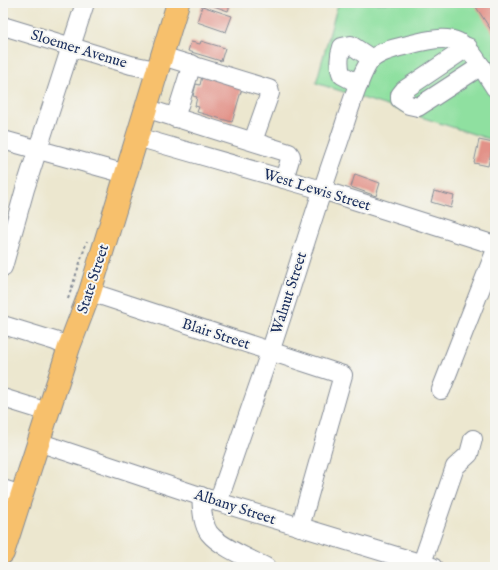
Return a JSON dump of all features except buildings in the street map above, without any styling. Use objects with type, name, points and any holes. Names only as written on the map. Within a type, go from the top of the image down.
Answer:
[{"type":"main road","name":"State Street","points":[[3,553],[12,492],[38,442],[69,347],[90,292],[178,3]]},
{"type":"street","points":[[3,267],[25,189],[39,150],[85,3]]},
{"type":"street","name":"Sloemer Avenue","points":[[3,26],[131,65],[159,63],[192,64],[247,81],[270,90],[253,141]]},
{"type":"street","points":[[359,84],[342,75],[340,67],[342,47],[351,45],[372,59],[390,51],[441,38],[456,39],[468,47],[495,88]]},
{"type":"street","points":[[468,47],[401,92],[400,99],[409,105],[418,107],[481,66]]},
{"type":"street","name":"Walnut Street","points":[[218,502],[270,351],[322,190],[359,84],[372,59]]},
{"type":"street","points":[[175,118],[192,64]]},
{"type":"street","points":[[145,108],[291,154],[284,179]]},
{"type":"street","name":"West Lewis Street","points":[[137,138],[322,190],[495,245]]},
{"type":"street","points":[[3,140],[126,174]]},
{"type":"street","points":[[441,390],[495,252]]},
{"type":"street","name":"Blair Street","points":[[90,292],[343,375],[300,527]]},
{"type":"street","points":[[3,325],[55,340],[69,347]]},
{"type":"street","points":[[3,398],[48,412]]},
{"type":"street","points":[[428,565],[455,467],[469,454],[473,439]]},
{"type":"street","name":"Albany Street","points":[[38,442],[218,502],[428,565]]},
{"type":"street","points":[[201,496],[203,516],[209,533],[224,545],[266,567]]},
{"type":"path","points":[[68,301],[88,236]]},
{"type":"green space","points":[[343,3],[495,3],[495,141],[316,83],[337,7]]}]
